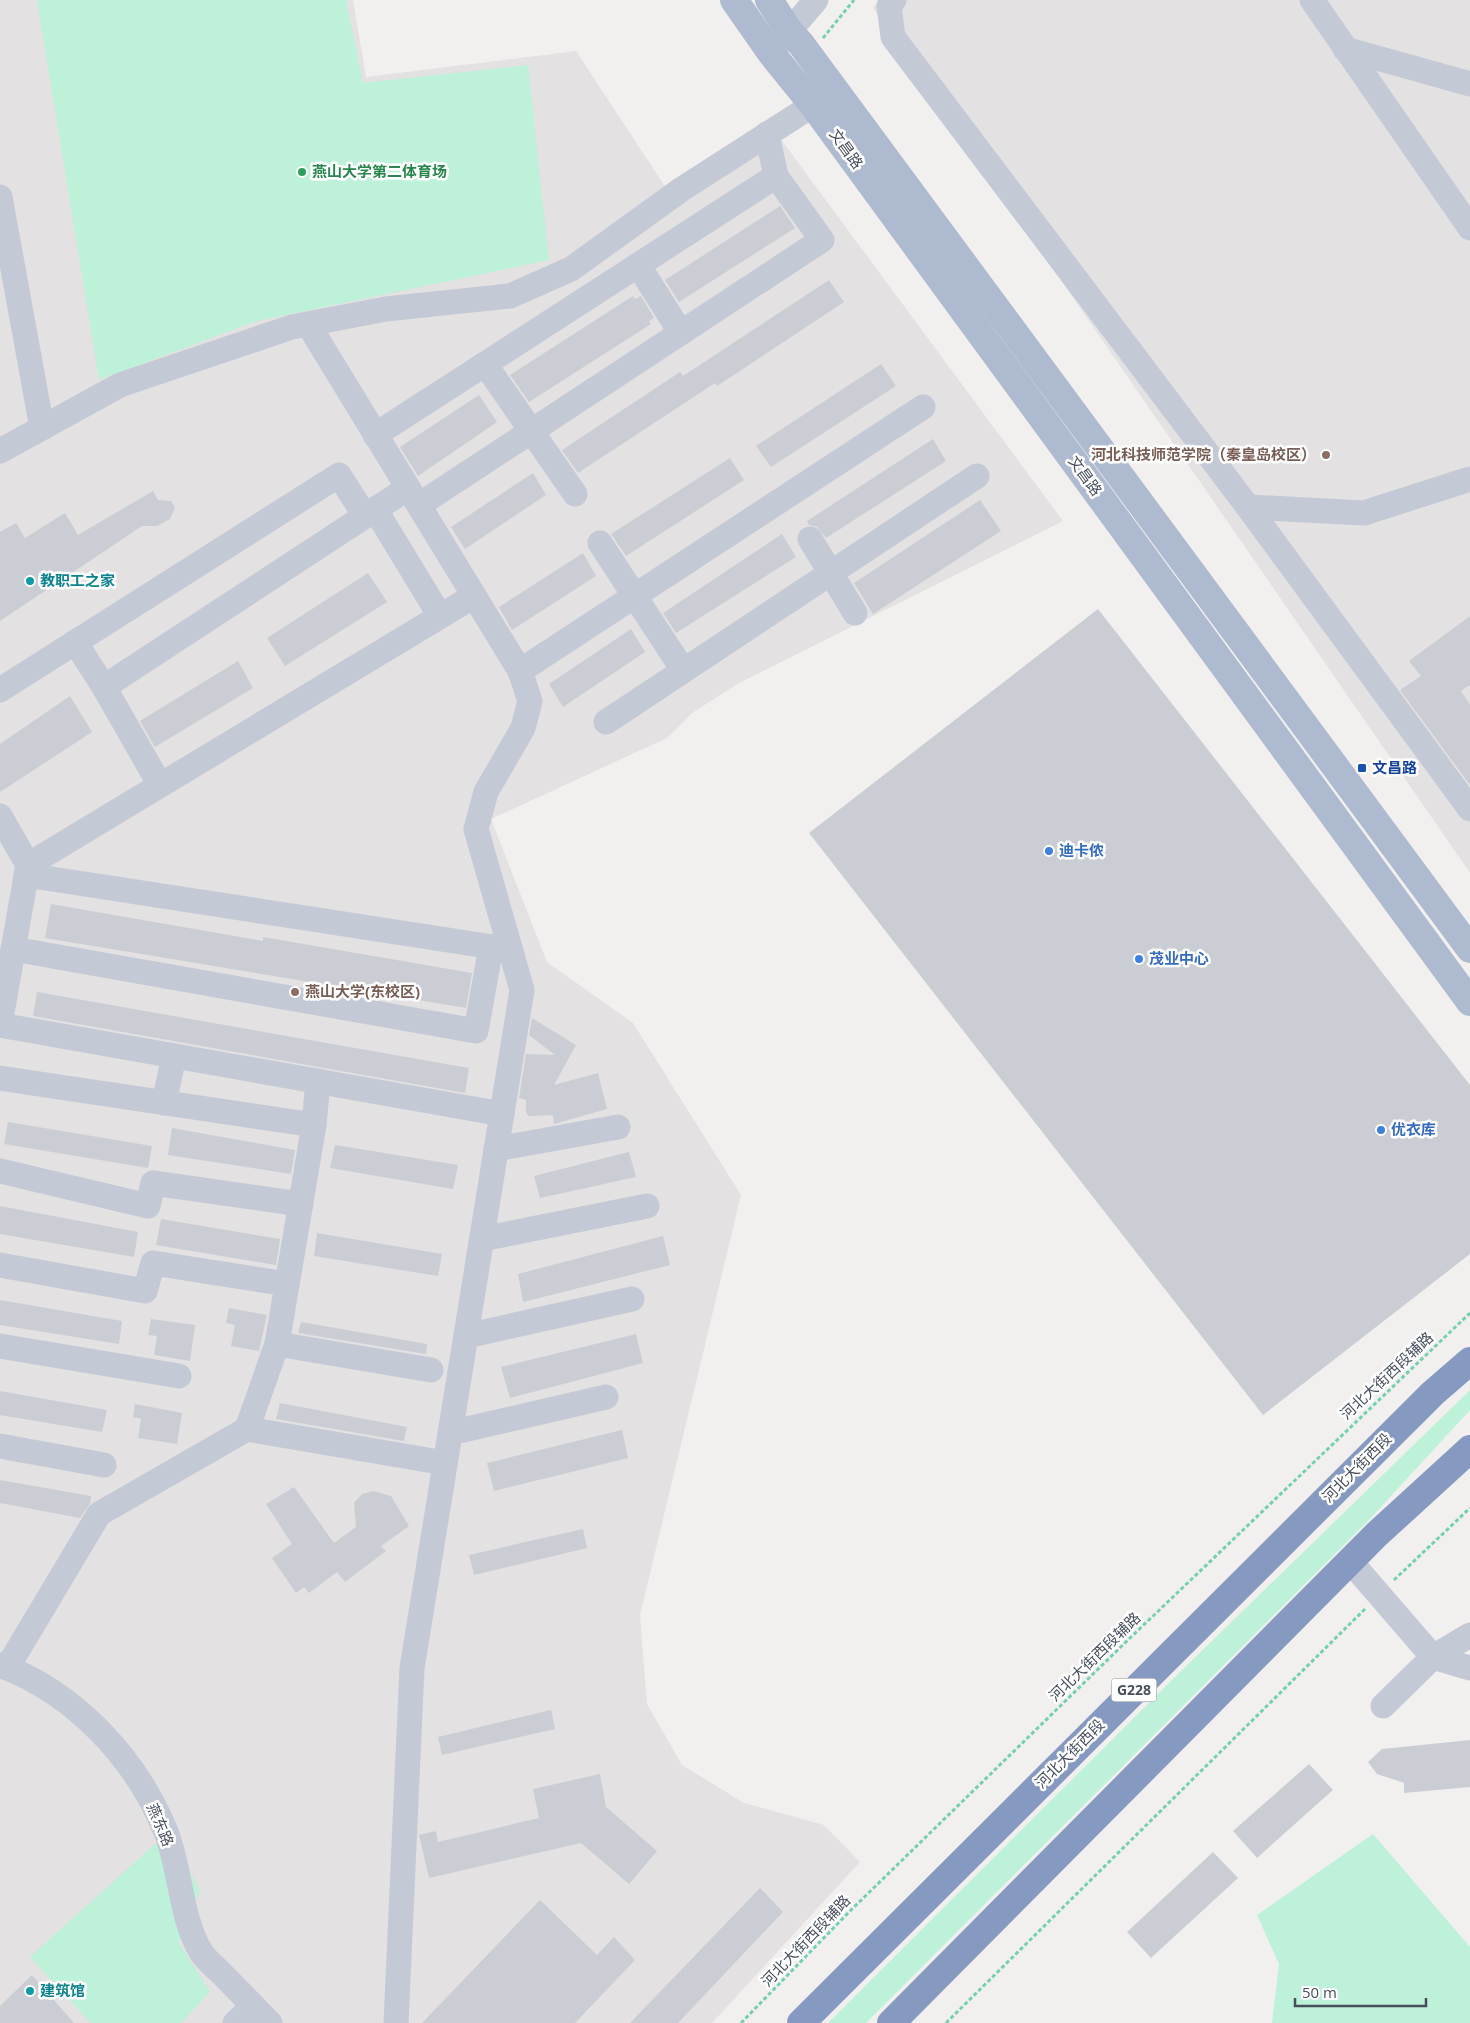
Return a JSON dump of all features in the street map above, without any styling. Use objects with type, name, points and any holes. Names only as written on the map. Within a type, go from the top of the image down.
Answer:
[{"type":"highway","name":"河北大街西段","points":[[801,2023],[1433,1393],[1470,1361]]},
{"type":"highway","points":[[891,2023],[1350,1561],[1470,1449]]},
{"type":"main road","name":"文昌路","points":[[734,0],[771,53],[813,105],[1470,1002]]},
{"type":"main road","name":"文昌路","points":[[775,3],[789,32],[809,54],[1470,949]]},
{"type":"street","points":[[771,53],[816,0]]},
{"type":"street","points":[[894,0],[889,6],[893,36],[1248,507],[1470,809]]},
{"type":"street","points":[[1312,0],[1470,228]]},
{"type":"street","points":[[755,30],[775,3]]},
{"type":"street","points":[[1345,49],[1470,84]]},
{"type":"street","points":[[0,451],[120,385],[308,324],[386,309],[510,296],[571,269],[682,189],[813,105]]},
{"type":"street","points":[[104,687],[370,512],[413,496],[531,431],[822,240],[776,176],[767,134]]},
{"type":"street","points":[[376,435],[776,176]]},
{"type":"street","points":[[1,210],[42,428]]},
{"type":"street","points":[[638,265],[681,333]]},
{"type":"street","points":[[308,324],[520,671],[530,700],[523,728],[486,792],[476,829],[501,949],[522,990],[412,1668],[396,2023]]},
{"type":"street","points":[[484,364],[575,494]]},
{"type":"street","points":[[520,671],[923,407]]},
{"type":"street","points":[[0,690],[339,475],[370,512],[440,616]]},
{"type":"street","points":[[606,722],[977,476]]},
{"type":"street","points":[[1248,507],[1364,513],[1470,479]]},
{"type":"street","points":[[810,539],[855,613]]},
{"type":"street","points":[[600,544],[683,670]]},
{"type":"street","points":[[27,870],[160,785],[474,596]]},
{"type":"street","points":[[75,642],[104,687],[160,785]]},
{"type":"street","points":[[0,816],[27,870],[0,1025],[502,1114]]},
{"type":"street","points":[[27,870],[501,949]]},
{"type":"street","points":[[13,949],[476,1031],[501,949]]},
{"type":"street","points":[[164,1103],[174,1056]]},
{"type":"street","points":[[0,1078],[314,1125]]},
{"type":"street","points":[[247,1429],[277,1344],[314,1125],[318,1081]]},
{"type":"street","points":[[496,1149],[618,1127]]},
{"type":"street","points":[[0,1171],[148,1206],[153,1183],[301,1204]]},
{"type":"street","points":[[482,1239],[647,1206]]},
{"type":"street","points":[[0,1265],[145,1292],[153,1263],[287,1284]]},
{"type":"street","points":[[466,1336],[632,1299]]},
{"type":"street","points":[[277,1344],[431,1370]]},
{"type":"street","points":[[0,1346],[179,1376]]},
{"type":"street","points":[[450,1433],[606,1398]]},
{"type":"street","points":[[4,1666],[99,1514],[247,1429],[446,1463]]},
{"type":"street","points":[[0,1446],[104,1465]]},
{"type":"street","points":[[1350,1561],[1433,1657],[1470,1668]]},
{"type":"street","points":[[1383,1706],[1433,1657],[1470,1635]]},
{"type":"street","name":"燕东路","points":[[4,1666],[24,1674],[60,1696],[105,1734],[138,1779],[166,1832],[191,1929],[201,1953],[261,2014]]},
{"type":"street","points":[[235,2023],[261,2014]]},
{"type":"path","points":[[809,54],[854,0]]},
{"type":"path","name":"河北大街西段辅路","points":[[741,2023],[851,1910],[1130,1638],[1470,1313]]},
{"type":"path","points":[[946,2023],[1379,1594],[1470,1508]]},
{"type":"shaded area","name":"燕山大学(东校区)","points":[[0,0],[353,0],[366,77],[576,51],[668,191],[771,126],[1063,521],[739,683],[692,713],[667,738],[491,819],[547,962],[633,1023],[741,1195],[640,1615],[647,1704],[682,1765],[744,1803],[824,1825],[860,1862],[712,2023],[0,2023]]},
{"type":"shaded area","name":"河北科技师范学院（秦皇岛校区）","points":[[879,0],[1470,0],[1470,873],[873,8]]},
{"type":"green space","name":"燕山大学第二体育场","points":[[37,0],[346,0],[363,83],[528,65],[549,260],[257,321],[99,380]]},
{"type":"green space","points":[[1470,1390],[1470,1410],[1369,1520],[866,2023],[828,2023],[1177,1675]]},
{"type":"green space","points":[[1373,1834],[1470,1947],[1470,2023],[1272,2023],[1279,1964],[1257,1915]]},
{"type":"green space","points":[[155,1844],[177,1844],[200,1891],[179,1943],[210,1992],[181,2023],[91,2023],[30,1957]]},
{"type":"building","points":[[780,206],[795,228],[679,302],[665,280]]},
{"type":"building","points":[[829,280],[844,302],[717,386],[715,383],[578,473],[562,450],[680,372],[683,376]]},
{"type":"building","points":[[633,296],[635,299],[641,296],[654,318],[649,321],[651,324],[529,402],[510,375]]},
{"type":"building","points":[[881,364],[896,386],[771,467],[756,446]]},
{"type":"building","points":[[479,395],[497,422],[418,476],[400,447]]},
{"type":"building","points":[[933,439],[946,461],[826,538],[817,527],[809,525],[807,521]]},
{"type":"building","points":[[730,458],[744,480],[626,556],[611,534]]},
{"type":"building","points":[[533,473],[546,495],[465,549],[451,527]]},
{"type":"building","name":"教职工之家","points":[[153,491],[158,500],[171,501],[175,508],[170,519],[157,526],[142,526],[0,621],[0,532],[16,523],[25,538],[65,513],[78,535]]},
{"type":"building","points":[[980,500],[1001,531],[873,614],[854,583]]},
{"type":"building","points":[[782,534],[796,557],[676,633],[663,613]]},
{"type":"building","points":[[583,553],[596,576],[512,630],[499,607]]},
{"type":"building","points":[[368,573],[387,602],[285,666],[267,638]]},
{"type":"building","name":"茂业中心","points":[[1098,609],[1470,1085],[1470,1254],[1263,1415],[809,833]]},
{"type":"building","points":[[1470,616],[1470,685],[1461,691],[1470,705],[1470,785],[1400,690],[1421,676],[1409,661]]},
{"type":"building","points":[[631,629],[645,652],[563,707],[549,684]]},
{"type":"building","points":[[238,661],[253,688],[155,747],[140,721]]},
{"type":"building","points":[[70,696],[92,732],[0,792],[0,744]]},
{"type":"building","points":[[51,904],[263,941],[263,937],[472,973],[466,1008],[45,938]]},
{"type":"building","points":[[37,992],[469,1068],[465,1093],[33,1016]]},
{"type":"building","points":[[532,1018],[576,1045],[554,1085],[598,1073],[607,1109],[554,1124],[553,1115],[528,1116],[526,1100],[519,1098],[526,1054],[555,1055],[529,1035]]},
{"type":"building","points":[[8,1122],[152,1146],[148,1168],[4,1144]]},
{"type":"building","points":[[172,1128],[295,1150],[291,1174],[168,1155]]},
{"type":"building","points":[[335,1145],[458,1165],[453,1189],[330,1168]]},
{"type":"building","points":[[629,1152],[636,1177],[540,1198],[534,1176]]},
{"type":"building","points":[[0,1206],[138,1232],[134,1257],[0,1234]]},
{"type":"building","points":[[161,1219],[280,1239],[276,1265],[156,1245]]},
{"type":"building","points":[[317,1233],[442,1254],[438,1276],[314,1256]]},
{"type":"building","points":[[663,1236],[670,1265],[523,1302],[518,1274]]},
{"type":"building","points":[[0,1300],[122,1321],[119,1344],[0,1325]]},
{"type":"building","points":[[229,1308],[267,1315],[259,1351],[231,1346],[235,1325],[226,1323]]},
{"type":"building","points":[[151,1319],[195,1325],[190,1361],[154,1355],[157,1336],[148,1335]]},
{"type":"building","points":[[301,1322],[427,1344],[426,1354],[298,1333]]},
{"type":"building","points":[[636,1334],[643,1363],[510,1398],[501,1367]]},
{"type":"building","points":[[0,1391],[107,1410],[102,1432],[0,1415]]},
{"type":"building","points":[[280,1403],[407,1427],[404,1441],[276,1419]]},
{"type":"building","points":[[135,1404],[182,1413],[177,1444],[138,1438],[141,1419],[133,1417]]},
{"type":"building","points":[[622,1430],[628,1458],[494,1491],[487,1463]]},
{"type":"building","points":[[0,1480],[91,1496],[90,1504],[80,1518],[0,1503]]},
{"type":"building","points":[[294,1487],[334,1543],[356,1527],[354,1503],[362,1494],[373,1491],[391,1496],[409,1526],[381,1546],[386,1551],[345,1582],[337,1572],[309,1593],[304,1587],[296,1593],[272,1558],[292,1544],[266,1504]]},
{"type":"building","points":[[583,1529],[587,1548],[474,1575],[469,1555]]},
{"type":"building","points":[[551,1710],[555,1729],[442,1755],[438,1737]]},
{"type":"building","points":[[1470,1740],[1470,1787],[1404,1793],[1404,1783],[1377,1774],[1368,1762],[1382,1749]]},
{"type":"building","points":[[1309,1764],[1333,1790],[1257,1858],[1233,1831]]},
{"type":"building","points":[[600,1774],[606,1807],[657,1851],[629,1884],[581,1843],[429,1878],[419,1835],[436,1831],[438,1842],[539,1818],[533,1789]]},
{"type":"building","points":[[1213,1852],[1238,1878],[1151,1958],[1127,1932]]},
{"type":"building","points":[[760,1888],[783,1912],[678,2023],[630,2023]]},
{"type":"building","points":[[540,1900],[597,1955],[614,1937],[635,1960],[575,2023],[422,2023]]},
{"type":"building","name":"建筑馆","points":[[32,1975],[74,2023],[0,2023],[0,2006]]},
{"type":"place","name":"燕山大学第二体育场","points":[[302,172]]},
{"type":"place","name":"河北科技师范学院（秦皇岛校区）","points":[[1326,455]]},
{"type":"place","name":"教职工之家","points":[[30,581]]},
{"type":"place","name":"文昌路","points":[[1362,768]]},
{"type":"place","name":"迪卡侬","points":[[1049,851]]},
{"type":"place","name":"茂业中心","points":[[1139,959]]},
{"type":"place","name":"燕山大学(东校区)","points":[[295,992]]},
{"type":"place","name":"优衣库","points":[[1381,1130]]},
{"type":"place","name":"建筑馆","points":[[30,1991]]}]
